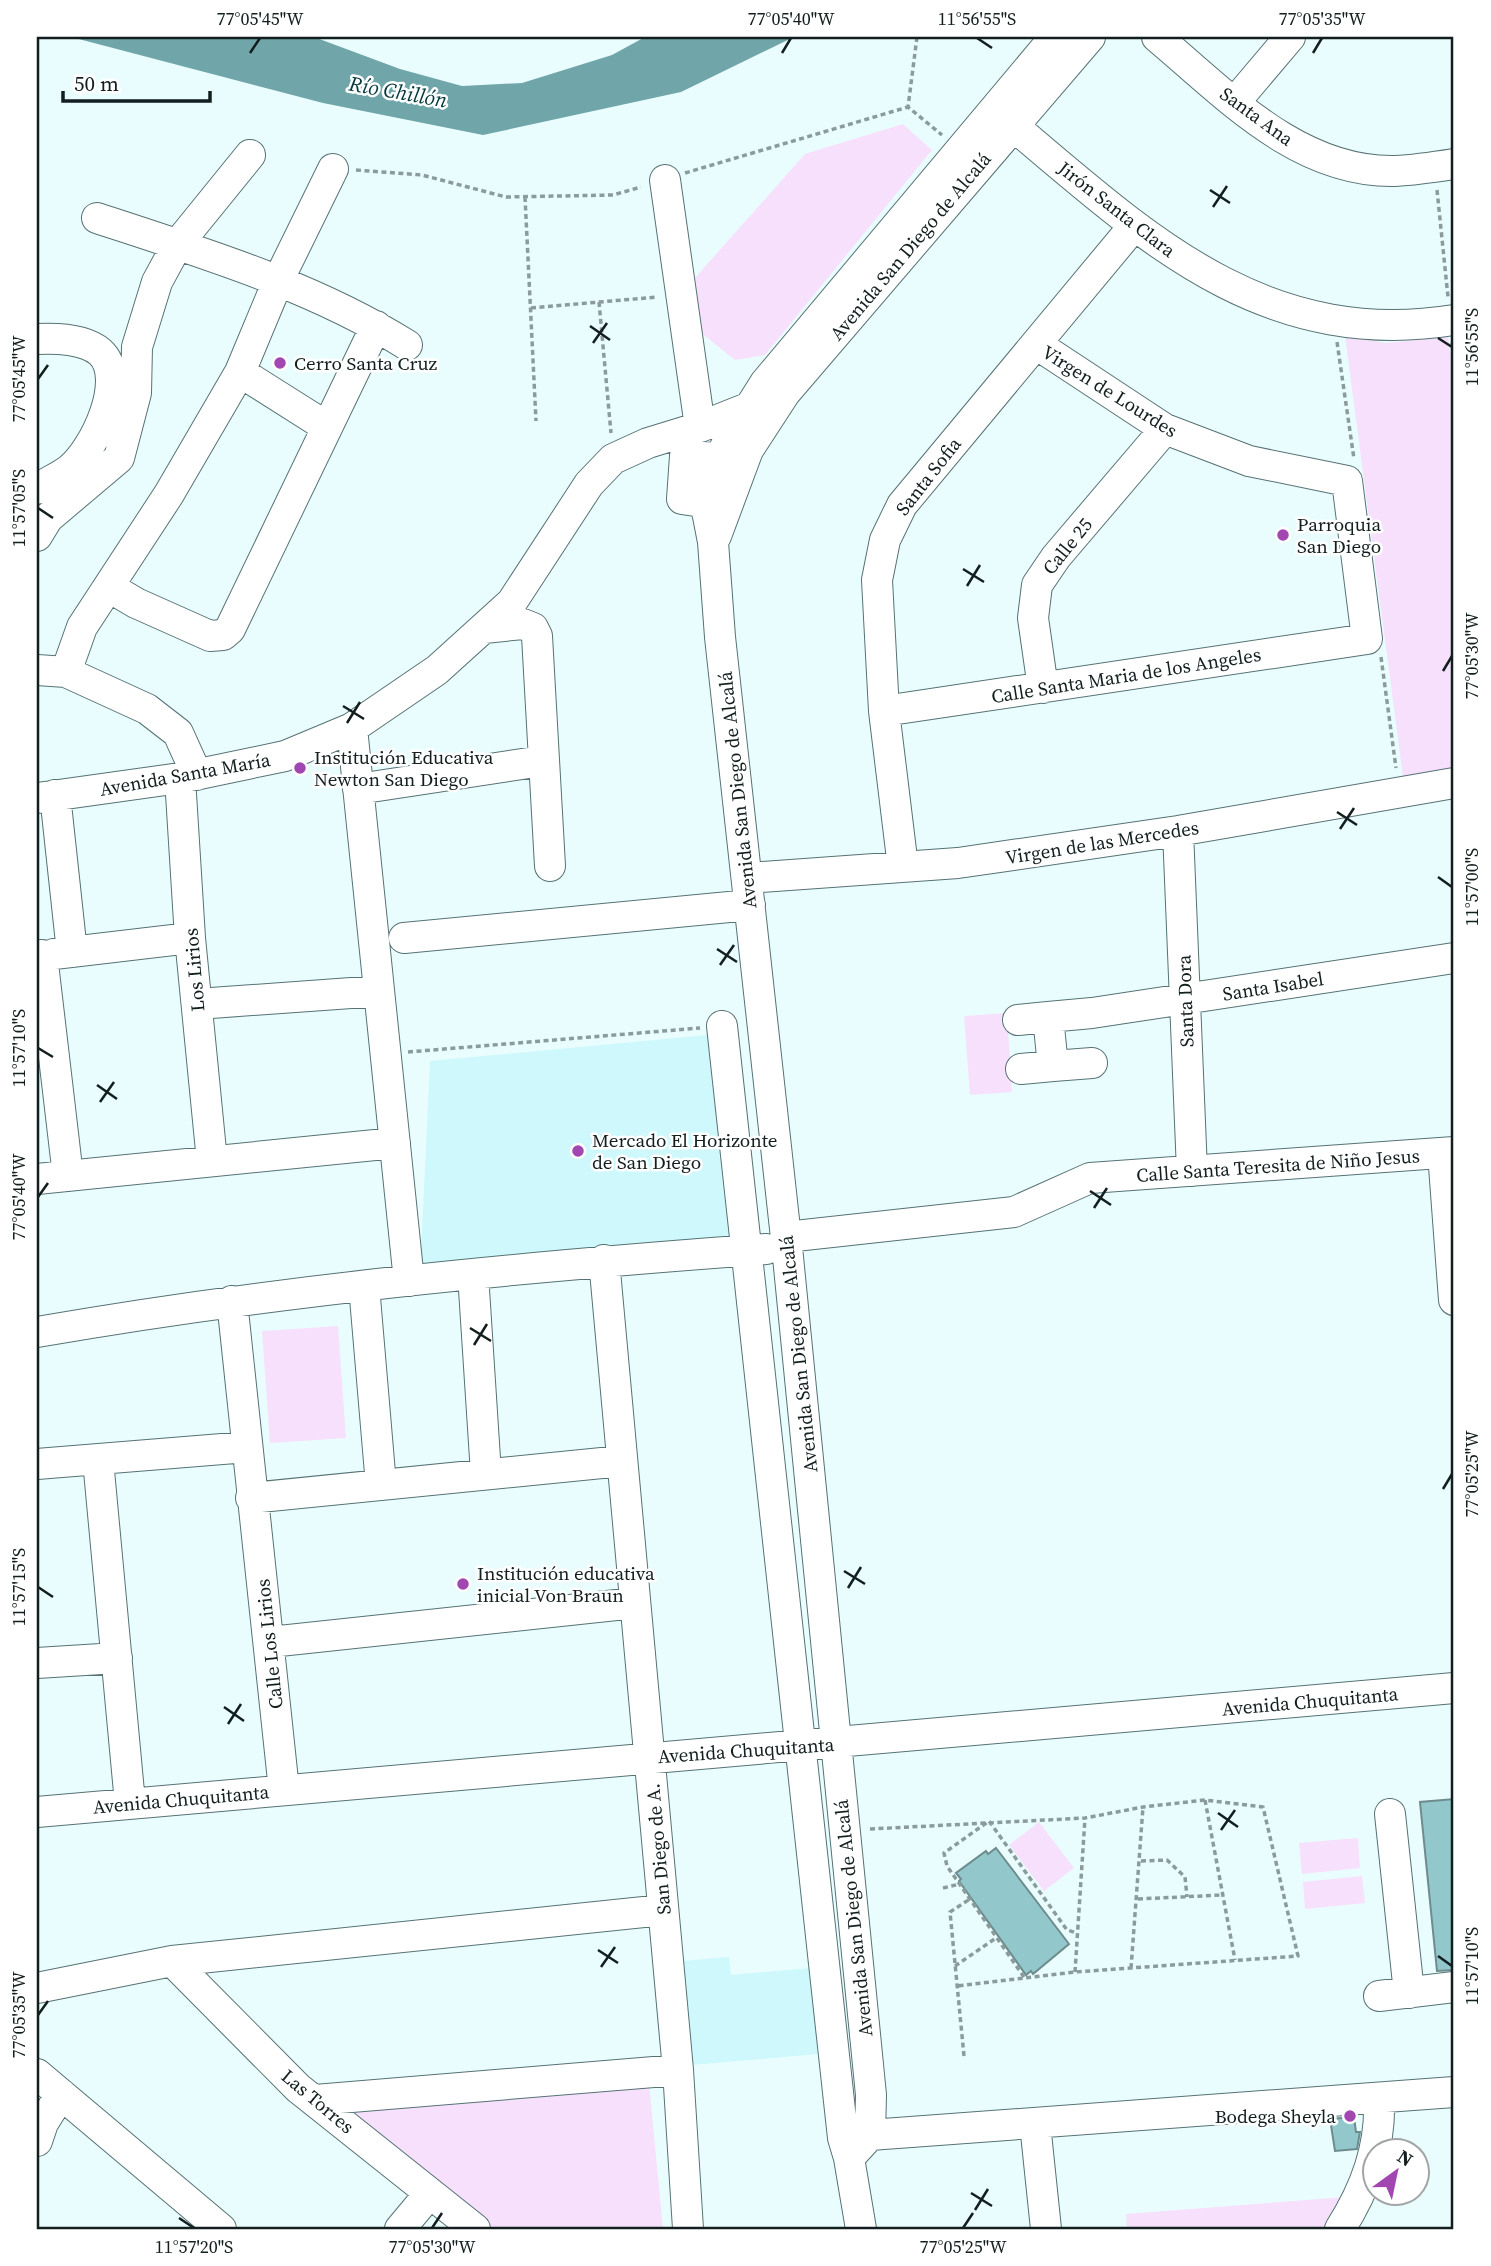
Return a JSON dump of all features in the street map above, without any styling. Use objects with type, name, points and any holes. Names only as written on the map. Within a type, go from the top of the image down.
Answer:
[{"type":"street","name":"Avenida San Diego de Alcalá","points":[[713,542],[748,450],[785,393],[1003,117],[1055,37]]},
{"type":"street","name":"Avenida San Diego de Alcalá","points":[[870,2135],[871,2095],[787,1242],[720,637],[708,503],[713,472],[719,458],[765,383],[960,149],[1003,117],[1090,37]]},
{"type":"street","name":"Santa Ana","points":[[1157,37],[1276,135],[1330,159],[1394,171],[1444,166]]},
{"type":"street","points":[[1235,102],[1290,37]]},
{"type":"street","name":"Jirón Santa Clara","points":[[1003,117],[1133,227],[1224,285],[1292,311],[1360,325],[1422,327],[1451,321]]},
{"type":"street","points":[[37,536],[48,518],[119,457],[136,393],[137,347],[157,282],[177,245],[250,155]]},
{"type":"street","points":[[188,776],[178,733],[147,709],[51,671],[169,494],[240,372],[278,281],[333,169]]},
{"type":"street","points":[[665,180],[680,295],[689,439],[682,499],[708,503]]},
{"type":"street","points":[[97,218],[278,281],[376,326],[407,345]]},
{"type":"street","name":"Santa Sofia","points":[[903,867],[884,711],[877,580],[885,540],[902,505],[1133,227]]},
{"type":"street","points":[[109,587],[136,603],[210,636],[223,635],[235,620],[376,326]]},
{"type":"street","points":[[37,339],[81,342],[101,353],[110,372],[107,410],[90,446],[70,469],[37,489]]},
{"type":"street","name":"Virgen de Lourdes","points":[[1036,344],[1165,429],[1249,461],[1347,481]]},
{"type":"street","points":[[240,372],[327,427]]},
{"type":"street","name":"Avenida Santa María","points":[[46,797],[188,776],[285,756],[352,728],[437,670],[512,602],[589,484],[613,459],[648,443],[689,439],[749,407],[785,393]]},
{"type":"street","name":"Calle 25","points":[[1043,688],[1033,618],[1037,585],[1056,557],[1165,429]]},
{"type":"street","points":[[689,439],[719,458]]},
{"type":"street","points":[[1347,481],[1367,639]]},
{"type":"street","points":[[484,628],[523,624],[533,628],[537,636],[550,866]]},
{"type":"street","name":"Calle Santa Maria de los Angeles","points":[[884,711],[1367,639]]},
{"type":"street","points":[[352,728],[409,1281]]},
{"type":"street","points":[[358,789],[542,761]]},
{"type":"street","name":"Los Lirios","points":[[188,776],[190,938],[212,1161]]},
{"type":"street","name":"Virgen de las Mercedes","points":[[404,938],[1178,831],[1454,783]]},
{"type":"street","points":[[46,797],[72,952]]},
{"type":"street","name":"Santa Dora","points":[[1178,831],[1192,1171]]},
{"type":"street","points":[[68,1176],[40,955],[190,938]]},
{"type":"street","name":"Santa Isabel","points":[[1018,1020],[1091,1013],[1454,958]]},
{"type":"street","points":[[197,1004],[379,991]]},
{"type":"street","points":[[1048,1017],[1053,1066]]},
{"type":"street","name":"Avenida San Diego de Alcalá","points":[[722,1026],[843,2138],[861,2229]]},
{"type":"street","points":[[1021,1069],[1092,1063]]},
{"type":"street","points":[[736,1140],[775,1134]]},
{"type":"street","points":[[37,1179],[395,1143]]},
{"type":"street","points":[[1449,1153],[1454,1300]]},
{"type":"street","name":"Calle Santa Teresita de Niño Jesus","points":[[37,1332],[232,1301],[472,1274],[748,1250],[787,1242],[1014,1212],[1090,1178],[1449,1153]]},
{"type":"street","name":"San Diego de A.","points":[[604,1261],[678,2070],[688,2229]]},
{"type":"street","points":[[472,1274],[486,1474]]},
{"type":"street","points":[[364,1286],[381,1485]]},
{"type":"street","name":"Calle Los Lirios","points":[[232,1301],[284,1790]]},
{"type":"street","points":[[37,1464],[247,1447]]},
{"type":"street","points":[[97,1460],[130,1803]]},
{"type":"street","points":[[251,1498],[622,1461]]},
{"type":"street","points":[[270,1642],[635,1603]]},
{"type":"street","points":[[37,1663],[117,1658]]},
{"type":"street","name":"Avenida Chuquitanta","points":[[37,1812],[1454,1688]]},
{"type":"street","points":[[1390,1814],[1409,1993]]},
{"type":"street","points":[[37,1988],[172,1961],[663,1910]]},
{"type":"street","name":"Las Torres","points":[[172,1961],[298,2088],[475,2229]]},
{"type":"street","points":[[1379,1996],[1454,1987]]},
{"type":"street","points":[[315,2100],[678,2070]]},
{"type":"street","points":[[37,2074],[49,2091],[222,2229]]},
{"type":"street","points":[[37,2141],[49,2091]]},
{"type":"street","points":[[849,2158],[870,2135],[1454,2092]]},
{"type":"street","points":[[1340,2229],[1353,2210],[1372,2164],[1380,2127],[1380,2098]]},
{"type":"street","points":[[1035,2124],[1046,2229]]},
{"type":"street","points":[[400,2229],[430,2193]]},
{"type":"path","points":[[908,107],[917,37]]},
{"type":"path","points":[[908,107],[960,149]]},
{"type":"path","points":[[333,169],[422,175],[506,197],[613,195],[908,107]]},
{"type":"path","points":[[1444,166],[1454,357]]},
{"type":"path","points":[[525,197],[536,421]]},
{"type":"path","points":[[531,308],[680,295]]},
{"type":"path","points":[[598,302],[613,459]]},
{"type":"path","points":[[1333,320],[1356,475],[1347,481]]},
{"type":"path","points":[[1367,639],[1379,643],[1399,791]]},
{"type":"path","points":[[385,1054],[722,1026]]},
{"type":"path","points":[[1205,1800],[1235,1960]]},
{"type":"path","points":[[870,1829],[1085,1818],[1143,1807],[1205,1800],[1263,1807],[1298,1956],[1075,1972],[957,1986]]},
{"type":"path","points":[[1131,1968],[1143,1807]]},
{"type":"path","points":[[1075,1972],[1085,1818]]},
{"type":"path","points":[[989,1821],[944,1853],[947,1866],[1024,1977]]},
{"type":"path","points":[[989,1821],[1067,1930],[1077,1933]]},
{"type":"path","points":[[1141,1861],[1167,1860],[1185,1877],[1187,1897]]},
{"type":"path","points":[[943,1888],[960,1884]]},
{"type":"path","points":[[1138,1899],[1222,1895]]},
{"type":"path","points":[[964,2056],[950,1912],[970,1899]]},
{"type":"path","points":[[955,1966],[997,1938]]},
{"type":"shaded area","points":[[903,124],[932,150],[765,355],[735,360],[700,332],[693,280],[805,154]]},
{"type":"shaded area","points":[[1345,336],[1385,343],[1448,337],[1454,378],[1454,770],[1403,777]]},
{"type":"shaded area","points":[[1007,1013],[1012,1092],[970,1095],[964,1016]]},
{"type":"shaded area","name":"Mercado El Horizonte de San Diego","points":[[718,1034],[738,1241],[420,1274],[430,1061]]},
{"type":"shaded area","points":[[338,1326],[346,1438],[270,1443],[262,1331]]},
{"type":"shaded area","points":[[1039,1822],[1074,1868],[1044,1891],[1009,1845]]},
{"type":"shaded area","points":[[1358,1838],[1360,1868],[1302,1874],[1299,1843]]},
{"type":"shaded area","points":[[1362,1876],[1365,1903],[1305,1909],[1303,1882]]},
{"type":"shaded area","points":[[729,1957],[731,1975],[810,1968],[818,2054],[692,2065],[682,1961]]},
{"type":"shaded area","points":[[649,2083],[663,2229],[494,2229],[356,2121],[356,2109]]},
{"type":"shaded area","points":[[1345,2197],[1326,2229],[1127,2229],[1126,2214]]},
{"type":"water","name":"Río Chillón","points":[[71,37],[314,37],[400,69],[462,86],[522,83],[612,55],[645,37],[794,37],[681,92],[483,135],[323,103]]},
{"type":"building","points":[[1454,1799],[1454,1970],[1437,1971],[1420,1802]]},
{"type":"building","points":[[996,1848],[1069,1944],[1033,1974],[1031,1971],[1026,1975],[956,1873],[986,1851],[988,1854]]},
{"type":"building","points":[[1354,2117],[1356,2132],[1360,2132],[1357,2149],[1335,2151],[1330,2119]]},
{"type":"place","name":"Cerro Santa Cruz","points":[[280,363]]},
{"type":"place","name":"Parroquia San Diego","points":[[1283,535]]},
{"type":"place","name":"Institución Educativa Newton San Diego","points":[[300,768]]},
{"type":"place","name":"Mercado El Horizonte de San Diego","points":[[578,1151]]},
{"type":"place","name":"Institución educativa inicial Von Braun","points":[[463,1584]]},
{"type":"place","name":"Bodega Sheyla","points":[[1350,2116]]}]
